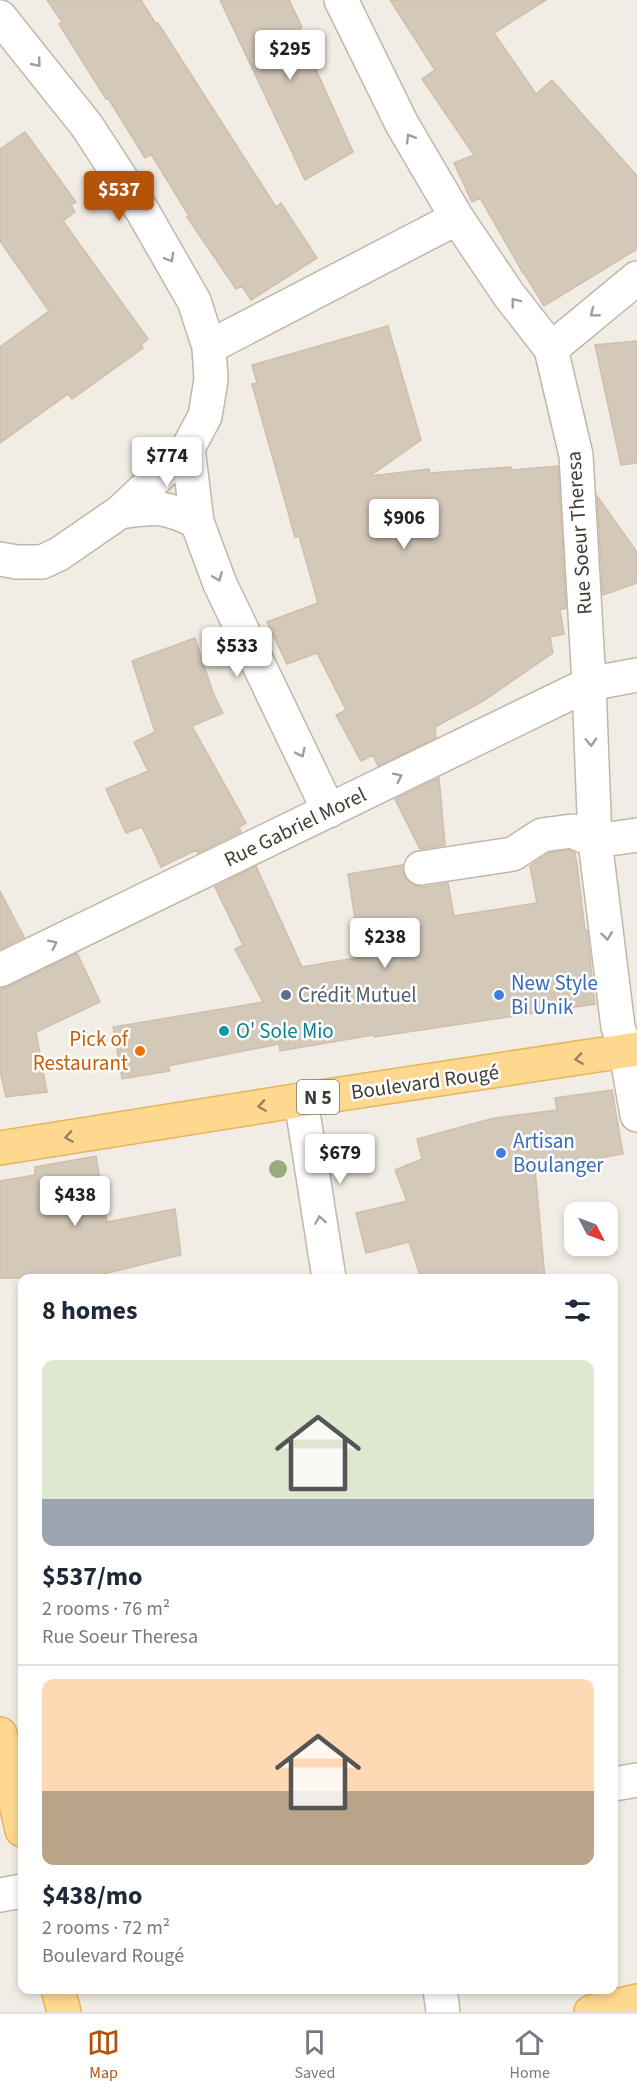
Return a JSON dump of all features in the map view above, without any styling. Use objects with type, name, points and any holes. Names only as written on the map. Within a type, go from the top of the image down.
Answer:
[{"type":"main road","name":"Boulevard Rougé","points":[[0,1148],[632,1051]]},
{"type":"main road","points":[[0,1734],[18,1813]]},
{"type":"main road","points":[[59,1994],[64,2012]]},
{"type":"main road","points":[[591,2012],[637,2001]]},
{"type":"street","name":"Rue Soeur Theresa","points":[[341,0],[402,124],[457,218],[509,295],[551,349],[576,455],[595,842],[618,1027],[632,1051],[637,1115]]},
{"type":"street","points":[[0,17],[87,126],[143,212],[195,301],[209,347],[211,380],[204,416],[188,448],[120,512],[59,554],[42,562],[0,559]]},
{"type":"street","points":[[209,347],[457,218]]},
{"type":"street","points":[[551,349],[637,278]]},
{"type":"street","points":[[188,448],[196,522],[220,584],[329,811]]},
{"type":"street","points":[[120,512],[151,507],[175,511],[196,522]]},
{"type":"street","name":"Rue Gabriel Morel","points":[[0,970],[589,684],[637,675]]},
{"type":"street","points":[[421,868],[513,854],[542,835],[572,831],[595,842],[637,835]]},
{"type":"street","points":[[301,1100],[328,1274]]},
{"type":"street","points":[[618,1783],[637,1780]]},
{"type":"street","points":[[0,1895],[18,1892]]},
{"type":"street","points":[[441,1994],[443,2012]]},
{"type":"building","points":[[47,0],[141,0],[276,207],[281,203],[317,258],[251,300],[242,286],[236,289],[187,217],[189,216],[151,154],[145,158],[108,98],[106,99],[59,24],[62,22]]},
{"type":"building","points":[[220,0],[289,0],[302,27],[300,28],[318,74],[353,152],[305,180]]},
{"type":"building","points":[[390,0],[546,0],[494,33],[536,94],[552,80],[637,176],[637,249],[544,306],[480,198],[472,202],[454,163],[474,155],[422,79],[435,70]]},
{"type":"building","points":[[25,132],[76,202],[71,205],[75,212],[63,221],[148,339],[141,345],[143,348],[72,399],[68,394],[0,443],[0,347],[49,311],[0,241],[0,149]]},
{"type":"building","points":[[388,326],[421,440],[370,476],[429,469],[430,473],[558,466],[566,608],[560,610],[564,634],[550,637],[553,653],[483,701],[435,727],[436,738],[378,766],[373,755],[361,761],[336,715],[346,710],[317,653],[287,664],[267,622],[318,603],[299,536],[295,537],[252,384],[257,383],[252,365]]},
{"type":"building","points":[[637,341],[637,463],[621,465],[595,345]]},
{"type":"building","points":[[597,496],[637,552],[637,583],[603,595]]},
{"type":"building","points":[[195,638],[213,693],[223,713],[192,726],[246,823],[239,827],[241,832],[198,853],[196,850],[161,867],[142,827],[126,833],[106,789],[148,771],[134,742],[155,732],[132,661]]},
{"type":"building","points":[[439,778],[445,845],[420,849],[395,799]]},
{"type":"building","points":[[569,850],[575,853],[577,864],[595,1004],[374,1037],[373,1035],[280,1051],[279,1044],[168,1066],[170,1071],[122,1079],[113,1027],[263,1002],[235,949],[243,945],[215,887],[256,866],[302,967],[361,957],[348,874],[403,865],[406,879],[414,885],[424,887],[448,883],[454,916],[537,903],[530,866],[549,853]]},
{"type":"building","points":[[0,891],[24,937],[0,949]]},
{"type":"building","points":[[77,953],[100,1002],[36,1032],[47,1092],[6,1097],[0,1071],[0,989]]},
{"type":"building","points":[[612,1090],[623,1154],[535,1170],[545,1274],[420,1274],[409,1242],[366,1253],[356,1213],[407,1201],[395,1170],[422,1159],[417,1139],[494,1118],[557,1110],[555,1098]]},
{"type":"building","points":[[96,1156],[107,1222],[175,1209],[181,1255],[103,1274],[18,1274],[18,1278],[0,1278],[0,1181],[35,1175],[35,1167]]},
{"type":"place","name":"Crédit Mutuel","points":[[286,995]]},
{"type":"place","name":"New Style Bi Unik","points":[[499,995]]},
{"type":"place","name":"O' Sole Mio","points":[[224,1031]]},
{"type":"place","name":"Pick of Restaurant","points":[[140,1051]]},
{"type":"place","name":"Artisan Boulanger","points":[[501,1153]]}]
